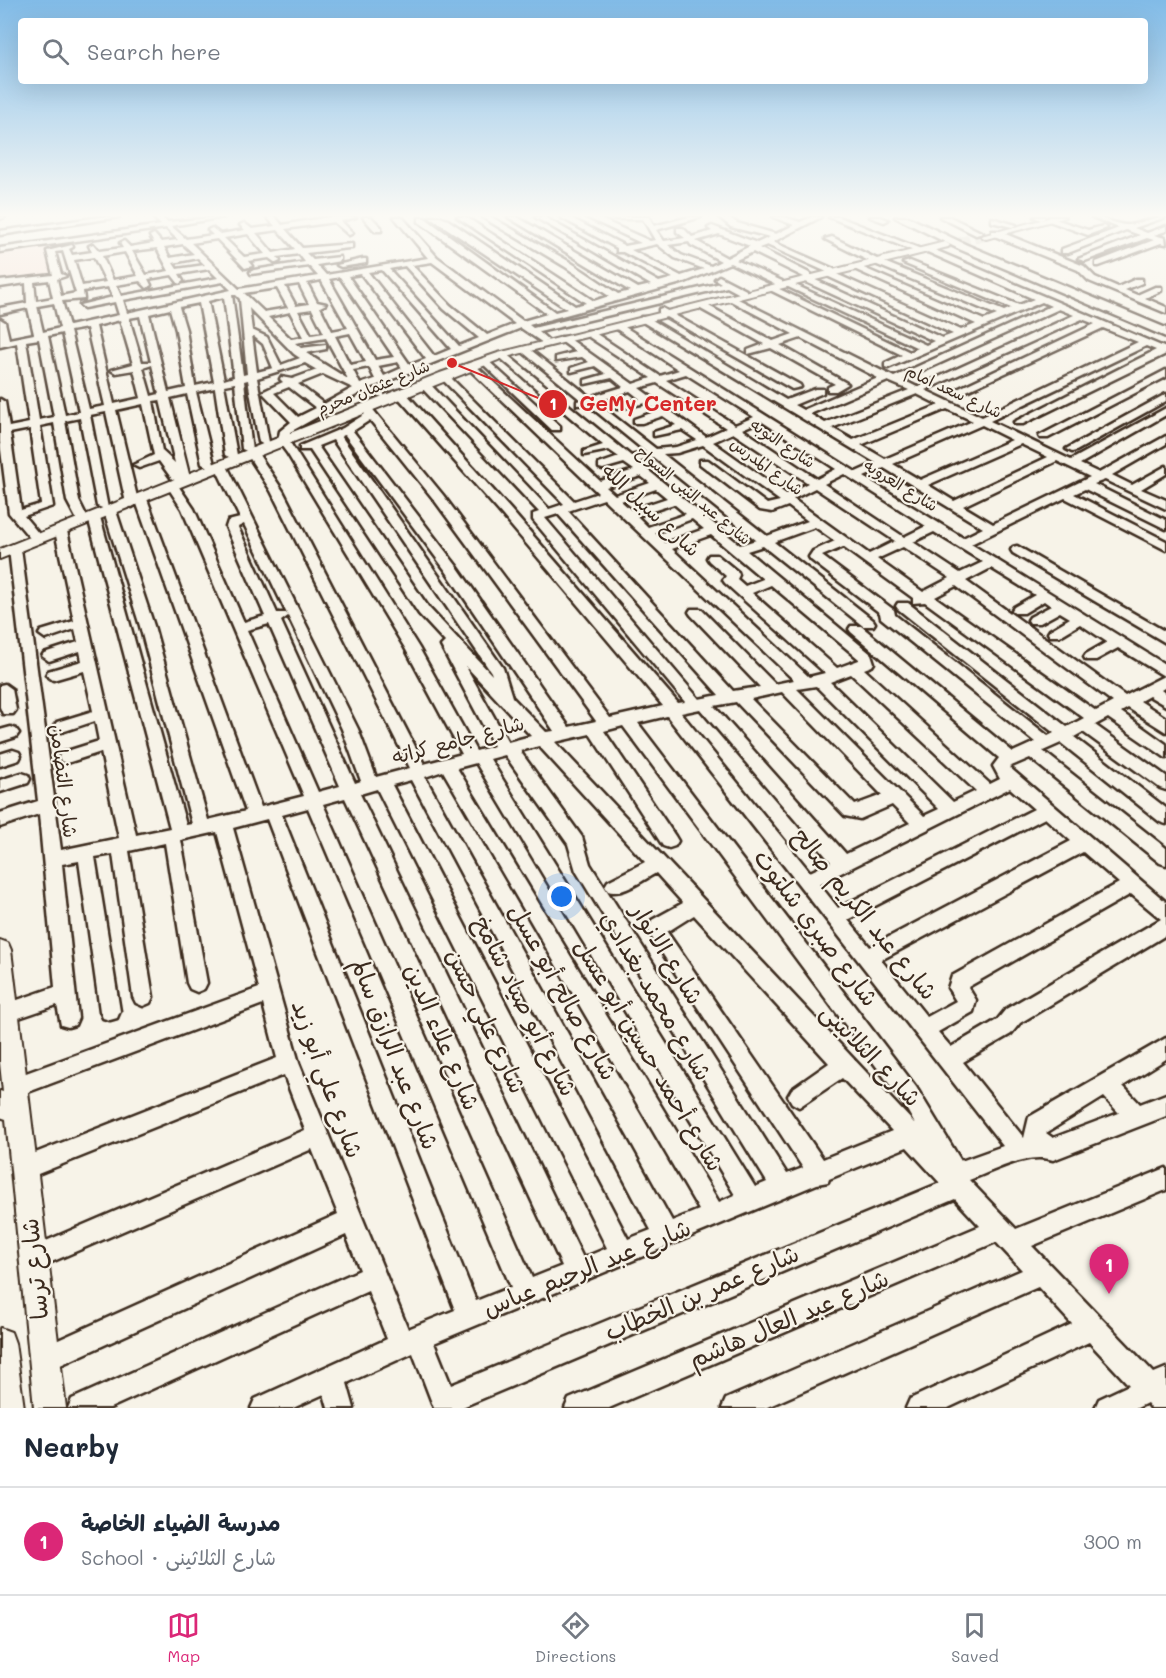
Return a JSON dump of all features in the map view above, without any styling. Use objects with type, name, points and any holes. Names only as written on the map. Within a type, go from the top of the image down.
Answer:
[{"type":"highway","points":[[1014,283],[1165,348]]},
{"type":"highway","points":[[1047,283],[1166,333]]},
{"type":"highway","points":[[1090,283],[1166,319]]},
{"type":"main road","name":"شارع عثمان محرم","points":[[700,304],[731,299],[792,283]]},
{"type":"main road","name":"شارع عثمان محرم","points":[[214,465],[231,455],[286,443],[369,411],[424,384],[543,340],[664,313],[743,292],[780,286]]},
{"type":"main road","name":"شارع عثمان محرم","points":[[5,550],[33,534],[134,499],[177,479],[250,451],[264,442],[286,443],[380,395],[449,367],[614,325],[644,320],[664,313]]},
{"type":"main road","name":"شارع عثمان محرم","points":[[5,550],[61,531],[97,512]]},
{"type":"main road","name":"شارع ترسا","points":[[0,950],[7,1013],[11,1101],[23,1169],[50,1408]]},
{"type":"main road","points":[[0,1343],[2,1379],[8,1408]]},
{"type":"street","points":[[30,283],[32,305],[60,418],[73,501],[97,512],[147,626],[202,829]]},
{"type":"street","points":[[56,283],[75,368],[97,512],[176,835],[197,982]]},
{"type":"street","name":"شارع عبد الرازق سالم","points":[[76,283],[90,325],[134,499],[470,1316]]},
{"type":"street","points":[[0,310],[32,305],[119,283]]},
{"type":"street","points":[[145,283],[158,309]]},
{"type":"street","points":[[179,283],[190,303]]},
{"type":"street","points":[[84,305],[207,283]]},
{"type":"street","points":[[227,283],[236,295],[246,316],[252,376],[264,442]]},
{"type":"street","points":[[259,283],[288,342],[297,352],[325,370],[380,395]]},
{"type":"street","points":[[280,285],[295,283]]},
{"type":"street","points":[[299,283],[315,306],[359,387]]},
{"type":"street","points":[[327,283],[381,380]]},
{"type":"street","points":[[352,283],[408,370]]},
{"type":"street","points":[[371,283],[432,360]]},
{"type":"street","points":[[397,283],[457,350]]},
{"type":"street","points":[[424,283],[447,307],[483,339],[493,357],[556,428]]},
{"type":"street","points":[[466,283],[543,340]]},
{"type":"street","points":[[508,283],[552,315]]},
{"type":"street","points":[[544,283],[583,306]]},
{"type":"street","points":[[557,283],[583,306]]},
{"type":"street","points":[[595,283],[616,297]]},
{"type":"street","points":[[623,283],[638,292]]},
{"type":"street","points":[[660,283],[686,294],[843,384],[832,389]]},
{"type":"street","points":[[669,841],[600,726],[439,498],[369,411],[341,433],[312,445],[286,443],[297,422],[359,387],[408,370],[522,324],[672,283]]},
{"type":"street","points":[[774,283],[909,355]]},
{"type":"street","points":[[818,283],[941,341]]},
{"type":"street","points":[[850,283],[959,333]]},
{"type":"street","points":[[880,283],[890,288],[906,290],[982,320]]},
{"type":"street","points":[[878,296],[899,283]]},
{"type":"street","points":[[906,290],[927,283],[999,312]]},
{"type":"street","points":[[947,283],[1018,308]]},
{"type":"street","points":[[1010,283],[1103,324],[1165,348]]},
{"type":"street","points":[[1095,283],[1107,285],[1166,310]]},
{"type":"street","points":[[1107,285],[1112,283]]},
{"type":"street","points":[[1118,290],[1135,283]]},
{"type":"street","points":[[111,284],[125,317],[153,423],[156,448],[171,466],[177,479]]},
{"type":"street","points":[[532,331],[729,284],[743,292]]},
{"type":"street","points":[[858,287],[869,284]]},
{"type":"street","points":[[273,310],[280,285]]},
{"type":"street","points":[[280,285],[293,309]]},
{"type":"street","points":[[780,286],[925,348]]},
{"type":"street","points":[[924,297],[943,289]]},
{"type":"street","points":[[1137,298],[1155,290],[1166,298]]},
{"type":"street","points":[[236,295],[273,310],[293,309]]},
{"type":"street","points":[[236,295],[238,379],[250,451]]},
{"type":"street","points":[[0,321],[2,344],[158,309],[236,295],[273,310],[308,338]]},
{"type":"street","points":[[948,302],[960,296]]},
{"type":"street","points":[[888,364],[959,333],[999,312],[1018,308],[1043,298]]},
{"type":"street","name":"شارع سعد امام","points":[[731,299],[859,364],[1071,464],[1162,499]]},
{"type":"street","points":[[203,300],[212,336],[231,455]]},
{"type":"street","points":[[246,316],[273,310],[337,302]]},
{"type":"street","points":[[966,309],[978,304]]},
{"type":"street","points":[[802,414],[891,379],[1060,305]]},
{"type":"street","name":"شارع أبو صياد شامخ","points":[[174,306],[181,330],[191,390],[214,465],[246,520],[376,783],[623,1254]]},
{"type":"street","name":"شارع العروبه","points":[[583,306],[660,352],[1166,672]]},
{"type":"street","points":[[144,313],[165,396],[177,479]]},
{"type":"street","points":[[664,313],[796,387]]},
{"type":"street","points":[[825,428],[917,390],[1082,315]]},
{"type":"street","points":[[714,322],[725,318]]},
{"type":"street","points":[[644,320],[993,529]]},
{"type":"street","points":[[956,392],[1103,324]]},
{"type":"street","points":[[288,342],[353,330]]},
{"type":"street","points":[[738,335],[748,331]]},
{"type":"street","points":[[247,332],[258,332],[265,337],[276,370],[323,408]]},
{"type":"street","name":"شارع النوبه","points":[[589,333],[959,580],[1127,702],[1166,726]]},
{"type":"street","points":[[751,352],[801,335]]},
{"type":"street","points":[[131,339],[150,336]]},
{"type":"street","name":"شارع المدرس","points":[[564,339],[844,542],[1096,718]]},
{"type":"street","points":[[16,515],[47,506],[33,424],[29,378],[21,340]]},
{"type":"street","points":[[724,455],[699,464],[764,507],[772,508],[815,484],[886,464],[983,421],[1146,342]]},
{"type":"street","points":[[660,352],[686,344]]},
{"type":"street","points":[[297,352],[323,346]]},
{"type":"street","points":[[833,351],[846,346]]},
{"type":"street","points":[[1019,422],[1165,348]]},
{"type":"street","points":[[524,349],[654,453],[721,499],[765,541],[1011,759]]},
{"type":"street","points":[[559,359],[582,354]]},
{"type":"street","name":"شارع عبد النبى السواح","points":[[493,357],[564,408],[866,657]]},
{"type":"street","points":[[786,362],[797,358]]},
{"type":"street","points":[[2,431],[252,376],[306,359]]},
{"type":"street","points":[[347,368],[400,359]]},
{"type":"street","points":[[859,364],[873,359]]},
{"type":"street","points":[[116,370],[157,362]]},
{"type":"street","points":[[574,370],[596,363]]},
{"type":"street","points":[[709,383],[757,365]]},
{"type":"street","name":"شارع سبيل الله","points":[[471,366],[663,548],[820,679]]},
{"type":"street","points":[[297,422],[267,394],[267,391],[325,370]]},
{"type":"street","points":[[564,408],[688,370]]},
{"type":"street","points":[[812,376],[823,372]]},
{"type":"street","points":[[1044,436],[1166,373]]},
{"type":"street","points":[[589,382],[612,375]]},
{"type":"street","points":[[444,376],[566,507],[734,696],[851,811],[860,813],[894,797]]},
{"type":"street","points":[[424,384],[546,513]]},
{"type":"street","points":[[786,404],[819,391]]},
{"type":"street","name":"شارع عبد الكريم صالح","points":[[401,394],[507,513],[672,710],[1020,1150]]},
{"type":"street","points":[[1072,449],[1166,397]]},
{"type":"street","points":[[621,408],[647,400]]},
{"type":"street","points":[[0,402],[2,431],[16,515],[33,534]]},
{"type":"street","points":[[853,444],[948,405]]},
{"type":"street","points":[[1071,464],[1166,411]]},
{"type":"street","points":[[638,421],[664,412]]},
{"type":"street","points":[[603,466],[667,449],[678,450],[762,417]]},
{"type":"street","points":[[658,434],[683,426]]},
{"type":"street","points":[[341,433],[451,568],[565,734]]},
{"type":"street","points":[[341,433],[431,574],[498,671],[506,700]]},
{"type":"street","points":[[963,543],[1102,476],[1166,439]]},
{"type":"street","points":[[921,484],[1021,440]]},
{"type":"street","name":"شارع محمد بغدادي","points":[[286,443],[476,757],[751,1201]]},
{"type":"street","points":[[312,445],[404,584],[436,625]]},
{"type":"street","points":[[588,453],[610,446]]},
{"type":"street","name":"شارع صالح أبو عسل","points":[[250,451],[277,491],[417,772],[667,1236]]},
{"type":"street","points":[[139,465],[161,456]]},
{"type":"street","points":[[955,505],[1057,457]]},
{"type":"street","points":[[1133,489],[1166,469]]},
{"type":"street","points":[[641,472],[605,493],[537,518],[844,864]]},
{"type":"street","name":"شارع علاء الدين","points":[[177,479],[312,801],[526,1293]]},
{"type":"street","points":[[1085,484],[1166,525]]},
{"type":"street","points":[[605,493],[656,485]]},
{"type":"street","points":[[1065,494],[1164,543]]},
{"type":"street","points":[[646,532],[721,499]]},
{"type":"street","points":[[628,516],[674,500]]},
{"type":"street","name":"شارع علي حسن","points":[[246,520],[232,524],[232,527],[350,790],[577,1272]]},
{"type":"street","points":[[733,576],[709,560],[816,522]]},
{"type":"street","points":[[868,559],[936,526]]},
{"type":"street","points":[[61,531],[101,714],[125,845],[143,997]]},
{"type":"street","points":[[663,548],[711,531]]},
{"type":"street","points":[[844,542],[815,557],[887,614],[1166,817]]},
{"type":"street","name":"شارع التضامن","points":[[5,550],[46,805],[68,1018]]},
{"type":"street","points":[[1017,550],[1166,638]]},
{"type":"street","points":[[840,637],[993,562]]},
{"type":"street","points":[[404,584],[451,568]]},
{"type":"street","points":[[756,568],[733,576],[730,580],[820,679],[951,810]]},
{"type":"street","points":[[742,592],[771,580]]},
{"type":"street","points":[[1019,610],[1044,595]]},
{"type":"street","points":[[1035,620],[1062,605]]},
{"type":"street","points":[[903,606],[1058,737]]},
{"type":"street","points":[[696,612],[922,825]]},
{"type":"street","points":[[238,628],[292,613]]},
{"type":"street","points":[[1054,633],[1081,617]]},
{"type":"street","points":[[46,634],[81,623]]},
{"type":"street","name":"شارع الثلاثينى","points":[[436,625],[844,1065],[955,1178],[1093,1327],[1161,1391]]},
{"type":"street","name":"شارع الانوار","points":[[436,625],[506,749],[576,842],[582,866],[783,1188]]},
{"type":"street","points":[[1090,657],[1119,641]]},
{"type":"street","points":[[49,656],[86,644]]},
{"type":"street","name":"شارع جامع كراته","points":[[53,859],[176,835],[264,814],[542,739],[699,703],[820,679],[867,663],[866,657]]},
{"type":"street","points":[[53,675],[90,664]]},
{"type":"street","points":[[854,668],[988,792]]},
{"type":"street","points":[[1166,681],[1001,766],[1004,773],[1166,913]]},
{"type":"street","points":[[5,689],[8,710]]},
{"type":"street","points":[[1150,690],[1166,701]]},
{"type":"street","points":[[62,726],[101,714]]},
{"type":"street","points":[[1096,718],[1166,752]]},
{"type":"street","points":[[1096,718],[1166,784]]},
{"type":"street","name":"شارع صبري شلتوت","points":[[627,720],[909,1094],[955,1178]]},
{"type":"street","points":[[67,757],[107,744]]},
{"type":"street","points":[[1030,750],[1166,858]]},
{"type":"street","name":"شارع أحمد حسين أبو عسل","points":[[447,765],[715,1216]]},
{"type":"street","points":[[0,786],[22,779]]},
{"type":"street","points":[[807,882],[1012,780]]},
{"type":"street","points":[[0,820],[46,805]]},
{"type":"street","points":[[835,918],[1046,810]]},
{"type":"street","name":"شارع علي أبو زيد","points":[[223,824],[289,1063],[374,1276],[446,1404]]},
{"type":"street","points":[[867,958],[1084,843]]},
{"type":"street","points":[[86,852],[110,1011]]},
{"type":"street","points":[[614,886],[658,864]]},
{"type":"street","points":[[924,1029],[966,1006],[966,1000],[958,988],[959,982],[1132,884]]},
{"type":"street","points":[[696,905],[659,926],[658,933],[820,1173]]},
{"type":"street","points":[[948,1060],[1004,1028],[1013,1016],[1166,925]]},
{"type":"street","points":[[7,1013],[65,993]]},
{"type":"street","points":[[11,1101],[269,993]]},
{"type":"street","points":[[1042,1146],[1035,1136],[1034,1130],[1037,1125],[1166,1048]]},
{"type":"street","points":[[23,1169],[289,1063]]},
{"type":"street","points":[[799,1095],[844,1065]]},
{"type":"street","points":[[1106,1083],[1137,1117]]},
{"type":"street","name":"شارع عمر بن الخطاب","points":[[446,1404],[1020,1150],[1042,1146],[1053,1149],[1166,1105]]},
{"type":"street","name":"شارع عبد الرحيم عباس","points":[[264,1408],[410,1341],[911,1134]]},
{"type":"street","points":[[33,1258],[318,1135]]},
{"type":"street","name":"شارع عبد العال هاشم","points":[[578,1408],[1006,1235],[1166,1179]]},
{"type":"street","points":[[45,1359],[352,1220]]},
{"type":"street","points":[[735,1408],[1042,1273]]},
{"type":"street","points":[[81,1408],[374,1276]]},
{"type":"street","points":[[919,1408],[1093,1327]]},
{"type":"street","points":[[332,1376],[341,1408]]},
{"type":"street","points":[[1108,1408],[1161,1391]]},
{"type":"place","name":"GeMy Center","points":[[452,363]]},
{"type":"place","name":"مدرسة الضياء الخاصة","points":[[1109,1294]]}]
